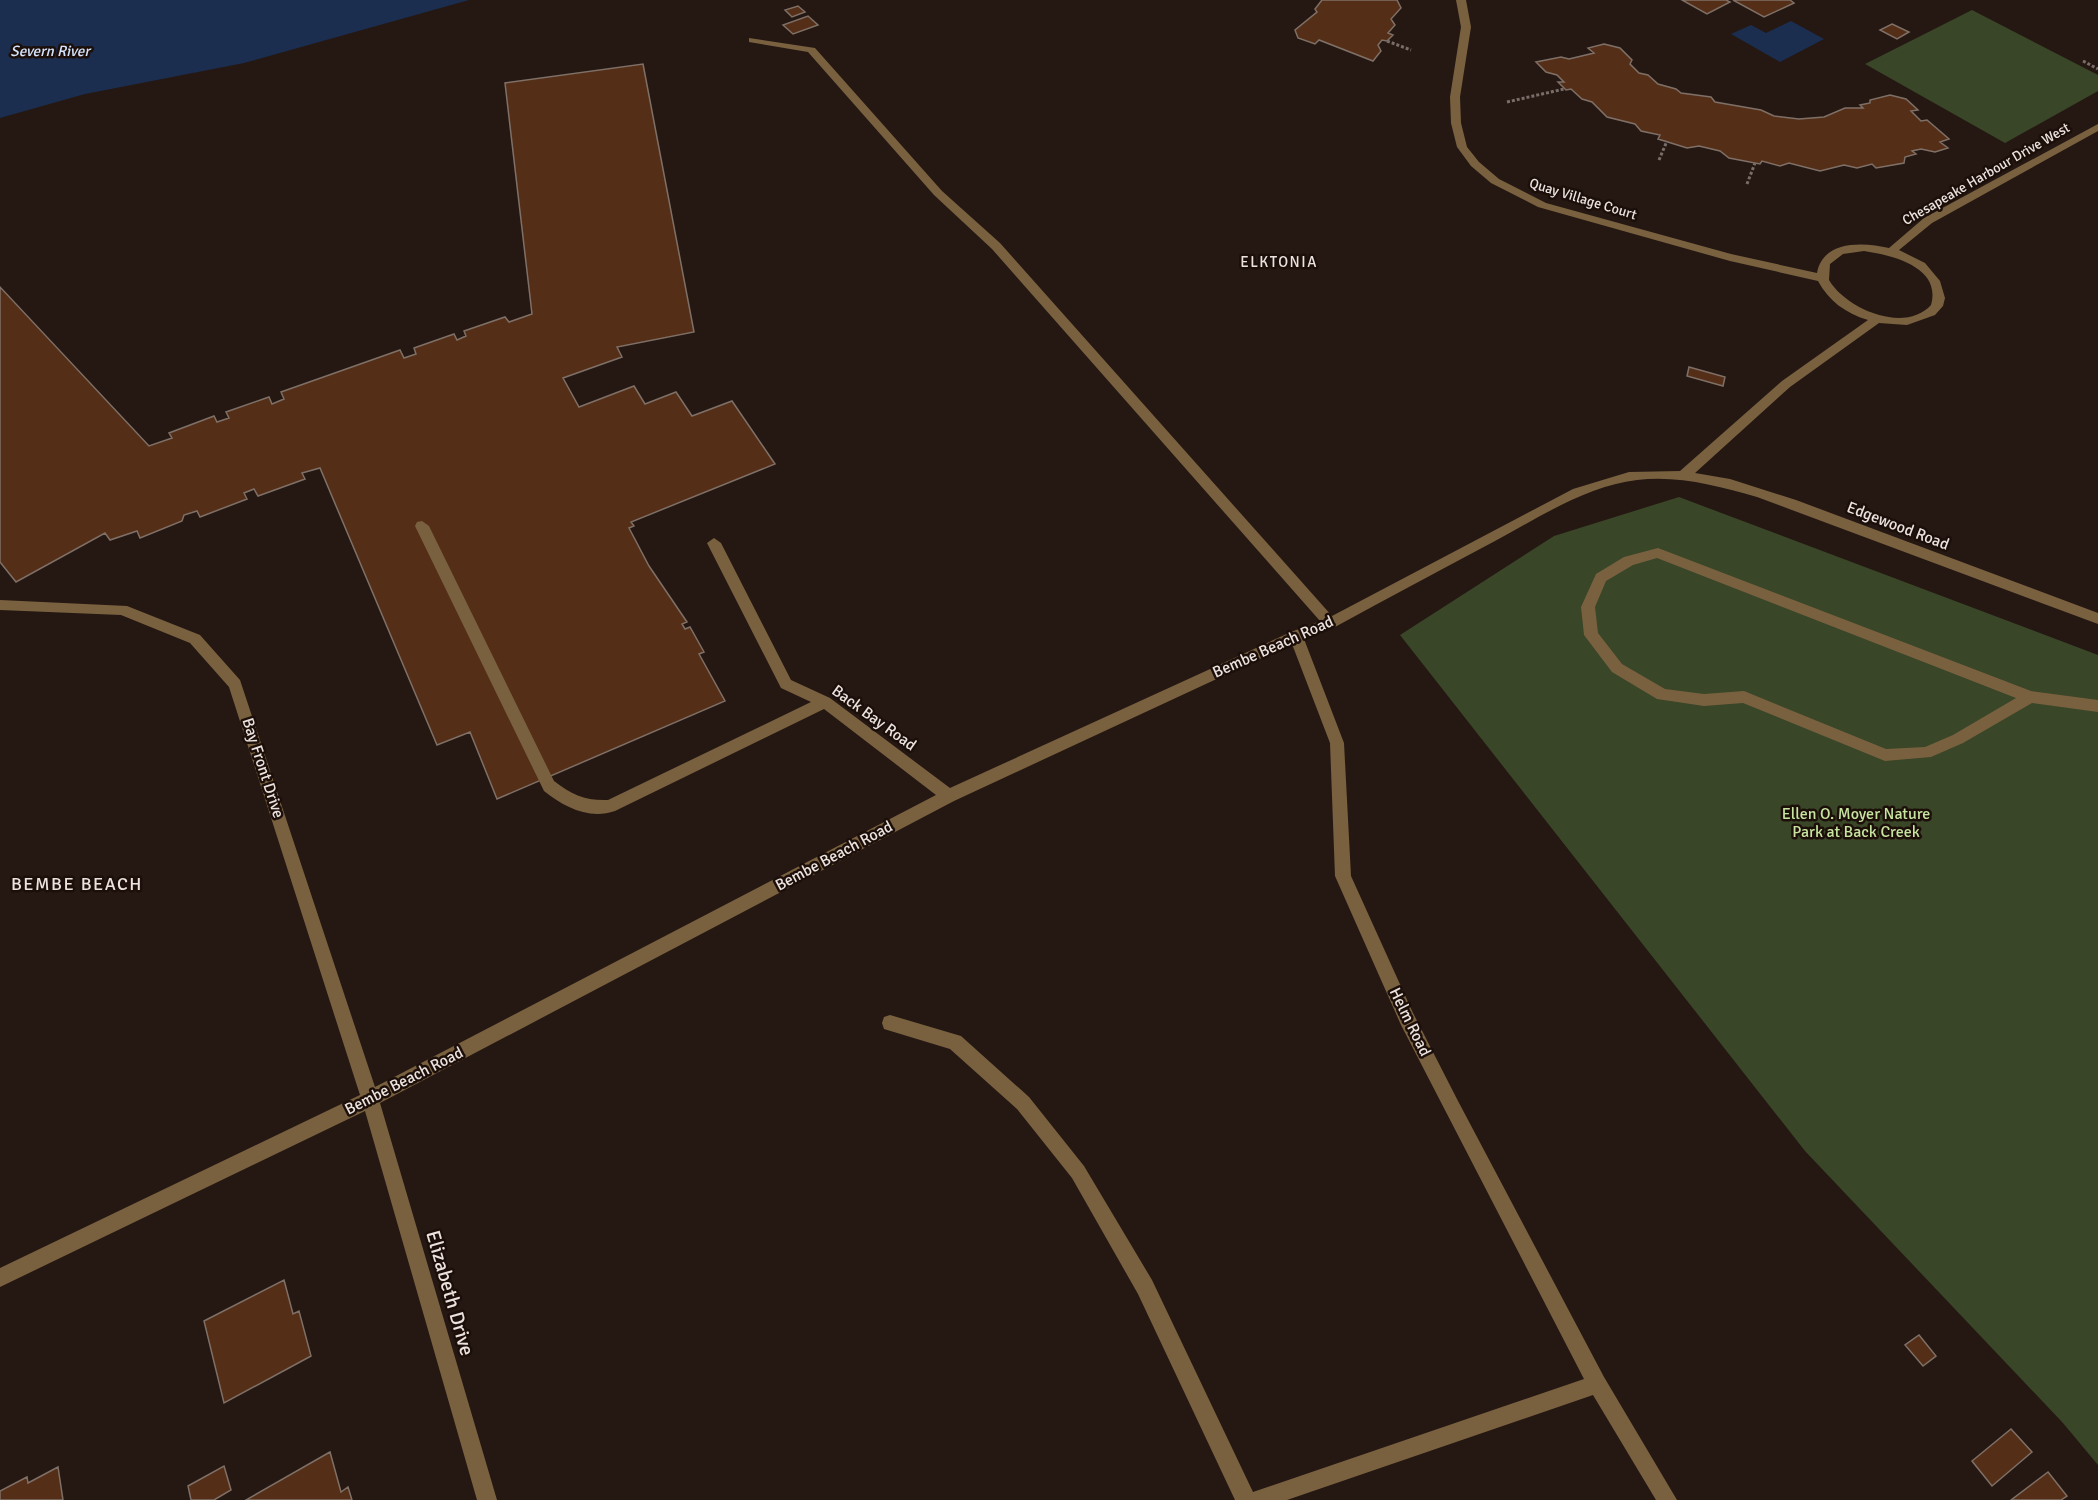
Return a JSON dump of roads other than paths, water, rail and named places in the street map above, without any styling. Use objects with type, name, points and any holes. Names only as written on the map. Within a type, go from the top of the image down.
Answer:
[{"type":"street","name":"Quay Village Court","points":[[1461,0],[1466,27],[1455,97],[1456,123],[1462,147],[1475,164],[1495,181],[1542,205],[1730,257],[1822,278]]},
{"type":"street","points":[[753,40],[811,50],[938,193],[996,246],[1330,623]]},
{"type":"street","name":"Chesapeake Harbour Drive West","points":[[1892,251],[1901,240],[1926,222],[2037,164],[2098,127]]},
{"type":"street","points":[[1864,247],[1892,251],[1912,260],[1928,272],[1938,285],[1940,299],[1934,310],[1920,318],[1900,321],[1878,318],[1852,309],[1832,294],[1822,278],[1824,262],[1840,251],[1864,247]]},
{"type":"street","points":[[1682,477],[1786,384],[1878,318]]},
{"type":"street","name":"Bembe Beach Road","points":[[0,1278],[370,1100],[950,796],[1296,636],[1330,623],[1558,501],[1595,485],[1640,475],[1682,477]]},
{"type":"street","name":"Edgewood Road","points":[[1682,477],[1721,483],[1795,505],[2098,619]]},
{"type":"street","points":[[422,526],[549,786],[565,799],[587,808],[610,806],[825,702]]},
{"type":"street","name":"Back Bay Road","points":[[714,543],[786,684],[825,702],[950,796]]},
{"type":"street","points":[[2030,697],[1958,739],[1926,753],[1886,756],[1744,697],[1704,700],[1662,695],[1617,668],[1591,635],[1588,607],[1601,578],[1629,561],[1658,554],[2030,697],[2098,705]]},
{"type":"street","name":"Bay Front Drive","points":[[0,605],[122,610],[195,639],[235,684],[370,1100]]},
{"type":"street","name":"Helm Road","points":[[1296,636],[1337,743],[1343,876],[1407,1019],[1597,1384],[1667,1500]]},
{"type":"street","points":[[891,1023],[955,1042],[1023,1103],[1078,1172],[1145,1287],[1246,1500]]},
{"type":"street","name":"Elizabeth Drive","points":[[370,1100],[487,1500]]},
{"type":"street","points":[[1257,1500],[1597,1384]]},
{"type":"water","name":"Severn River","points":[[0,0],[469,0],[244,63],[85,94],[0,118]]},
{"type":"water","points":[[1791,21],[1824,39],[1780,62],[1731,34],[1751,25],[1766,33]]},
{"type":"district","name":"ELKTONIA","points":[[1279,262]]},
{"type":"district","name":"BEMBE BEACH","points":[[77,884]]},
{"type":"park label","name":"Ellen O. Moyer Nature Park at Back Creek","points":[[1856,823]]}]
